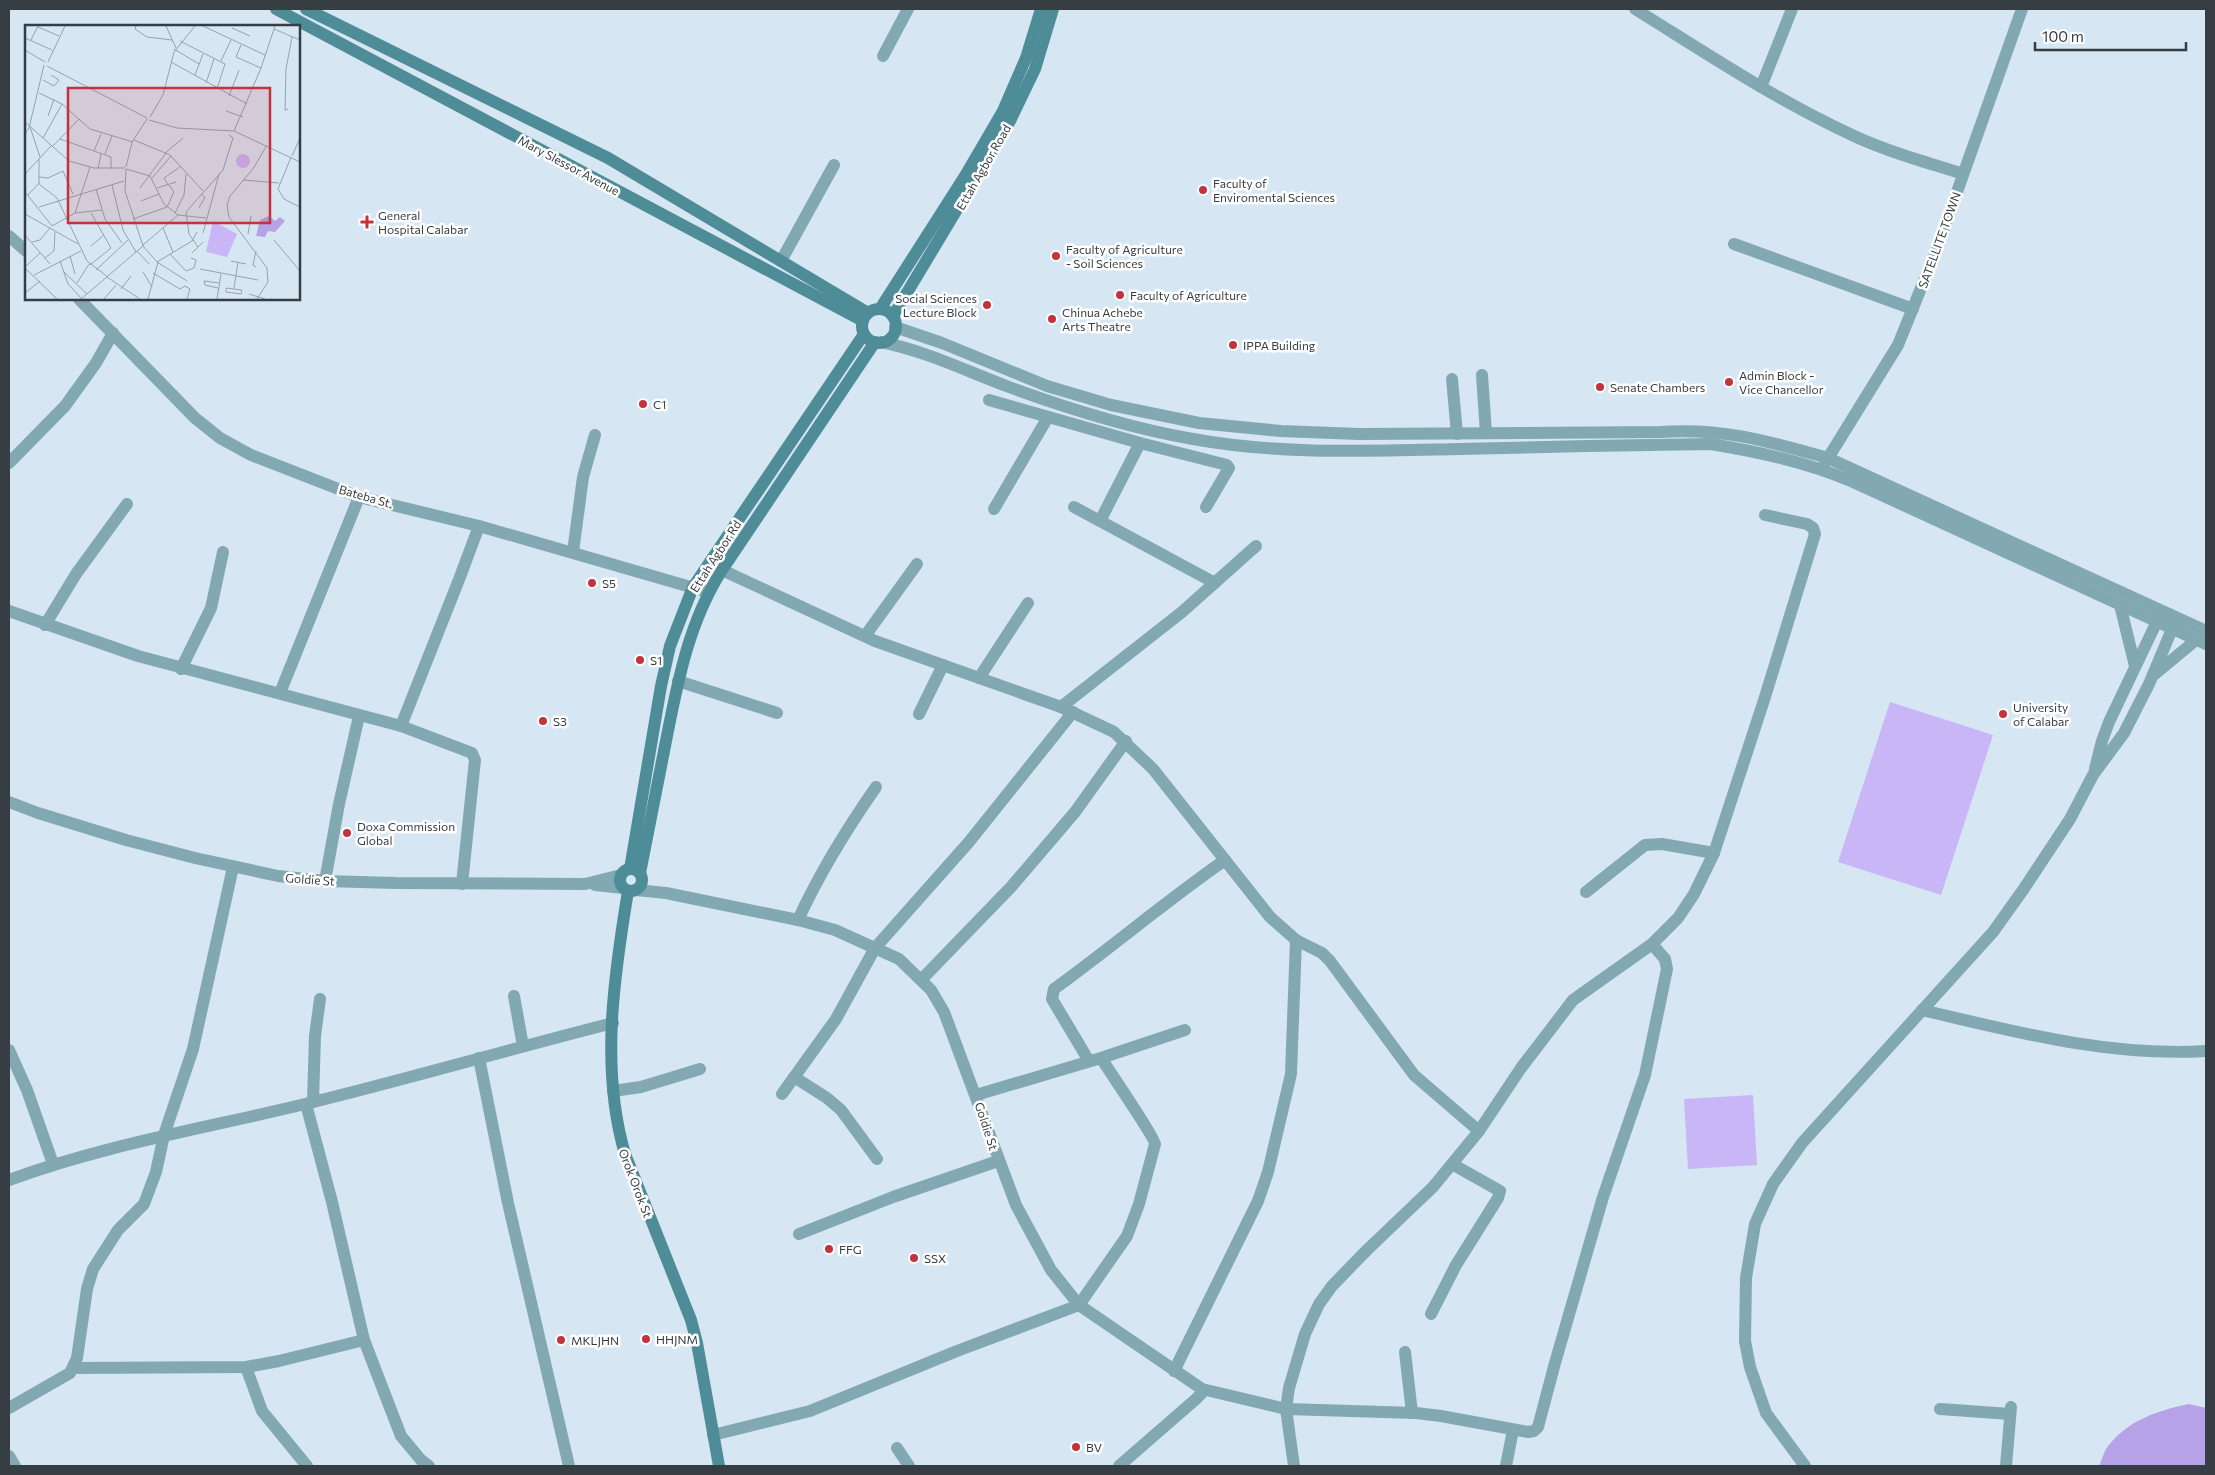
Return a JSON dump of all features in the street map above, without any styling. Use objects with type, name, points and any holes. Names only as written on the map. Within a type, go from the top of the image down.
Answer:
[{"type":"main road","name":"Mary Slessor Avenue","points":[[276,9],[870,314]]},
{"type":"main road","name":"Mary Slessor Avenue","points":[[306,9],[608,158],[870,314]]},
{"type":"main road","name":"Ettah Agbor Road","points":[[870,314],[965,176],[1003,111],[1026,58],[1041,9]]},
{"type":"main road","name":"Ettah Agbor Road","points":[[878,342],[891,337],[894,322],[1014,113],[1035,69],[1053,9]]},
{"type":"main road","points":[[878,342],[864,334],[870,314],[894,322]]},
{"type":"main road","name":"Ettah Agbor Rd","points":[[631,880],[661,686],[670,646],[693,587],[864,334]]},
{"type":"main road","name":"Ettah Agbor Rd","points":[[631,880],[678,681],[694,627],[708,592],[878,342]]},
{"type":"main road","name":"Orok Orok St","points":[[631,880],[622,930],[613,1023],[613,1091],[617,1128],[625,1154],[691,1320],[697,1343],[719,1466]]},
{"type":"street","points":[[883,56],[908,9]]},
{"type":"street","points":[[1635,9],[1761,87],[1852,135],[1909,157],[1963,174]]},
{"type":"street","points":[[1761,87],[1792,9]]},
{"type":"street","name":"SATELLITE TOWN","points":[[1825,463],[1898,344],[1913,309],[1963,174],[2022,9]]},
{"type":"street","points":[[780,261],[834,165]]},
{"type":"street","points":[[9,236],[25,250]]},
{"type":"street","points":[[1734,244],[1913,309]]},
{"type":"street","name":"Bateba St.","points":[[80,300],[195,418],[220,438],[251,455],[359,497],[479,526],[708,592]]},
{"type":"street","points":[[894,322],[1048,386],[1161,416],[1236,427],[1309,433],[1457,434],[1694,430],[1730,433],[1764,440],[1825,463],[2175,623],[2206,631]]},
{"type":"street","points":[[9,462],[65,406],[96,363],[113,334]]},
{"type":"street","points":[[878,342],[907,347],[929,354],[1008,386],[1094,415],[1195,439],[1260,448],[1342,452],[1711,444],[1825,463],[2120,605],[2160,616]]},
{"type":"street","points":[[1482,375],[1486,433]]},
{"type":"street","points":[[1452,380],[1457,434]]},
{"type":"street","points":[[989,400],[1228,466],[1206,507]]},
{"type":"street","points":[[994,509],[1048,417]]},
{"type":"street","points":[[573,552],[583,477],[596,435]]},
{"type":"street","points":[[1100,521],[1140,443]]},
{"type":"street","points":[[280,693],[359,497]]},
{"type":"street","points":[[45,625],[76,574],[127,504]]},
{"type":"street","points":[[1074,507],[1215,583]]},
{"type":"street","points":[[1294,1466],[1286,1409],[1289,1388],[1305,1334],[1319,1304],[1332,1286],[1433,1187],[1479,1131],[1521,1068],[1573,1000],[1652,944],[1678,918],[1689,902],[1714,853],[1766,697],[1815,534],[1813,528],[1807,524],[1765,515]]},
{"type":"street","points":[[400,726],[479,526]]},
{"type":"street","points":[[782,1094],[836,1019],[875,948],[969,842],[1067,710],[1256,546]]},
{"type":"street","points":[[181,669],[211,608],[223,552]]},
{"type":"street","points":[[864,636],[916,564]]},
{"type":"street","points":[[722,570],[864,636],[1067,710],[1114,732],[1126,741],[1153,769],[1270,917],[1296,940],[1322,954],[1330,961],[1414,1075],[1479,1131]]},
{"type":"street","points":[[979,678],[1028,603]]},
{"type":"street","points":[[2120,605],[2135,666]]},
{"type":"street","points":[[9,611],[45,625],[181,669],[280,693],[400,726],[472,753],[474,757],[462,884]]},
{"type":"street","points":[[2093,775],[2104,735],[2160,616]]},
{"type":"street","points":[[2152,675],[2201,642],[2175,623]]},
{"type":"street","points":[[1805,1466],[1766,1413],[1750,1367],[1745,1341],[1746,1278],[1755,1224],[1772,1184],[1802,1143],[1993,932],[2070,819],[2093,775],[2124,734],[2175,623]]},
{"type":"street","points":[[919,714],[943,665]]},
{"type":"street","points":[[678,681],[776,713]]},
{"type":"street","points":[[325,881],[339,804],[359,716]]},
{"type":"street","points":[[922,979],[1011,887],[1043,850],[1075,812],[1126,741]]},
{"type":"street","points":[[798,920],[816,880],[836,846],[876,787]]},
{"type":"street","name":"Goldie St","points":[[9,802],[38,813],[126,840],[232,867],[278,876],[325,881],[462,884],[585,884],[631,880],[666,893],[798,920],[834,930],[899,959],[922,979],[944,1012],[1016,1205],[1051,1270],[1079,1305],[1174,1371],[1202,1388],[1286,1409],[1412,1413],[1441,1416],[1528,1432],[1534,1431],[1538,1427],[1603,1197],[1645,1075],[1667,969],[1664,959],[1652,944]]},
{"type":"street","points":[[1586,892],[1645,845],[1662,844],[1714,853]]},
{"type":"street","points":[[1088,1061],[1052,999],[1054,989],[1110,948],[1179,892],[1225,860]]},
{"type":"street","points":[[9,1408],[64,1378],[74,1368],[87,1289],[93,1269],[118,1230],[144,1204],[150,1192],[164,1136],[193,1049],[232,867]]},
{"type":"street","points":[[1174,1371],[1258,1201],[1268,1172],[1291,1074],[1296,940]]},
{"type":"street","points":[[514,996],[523,1046]]},
{"type":"street","points":[[320,999],[310,1102],[364,1340],[401,1436],[421,1460],[429,1466]]},
{"type":"street","points":[[1922,1010],[2034,1036],[2105,1048],[2170,1053],[2206,1051]]},
{"type":"street","points":[[9,1180],[53,1164],[310,1102],[613,1023]]},
{"type":"street","points":[[976,1094],[1101,1058],[1185,1030]]},
{"type":"street","points":[[9,1050],[27,1090],[53,1164]]},
{"type":"street","points":[[479,1058],[508,1203],[569,1466]]},
{"type":"street","points":[[713,1435],[810,1411],[948,1354],[1079,1305],[1127,1236],[1139,1204],[1155,1144],[1153,1136],[1137,1115],[1101,1058]]},
{"type":"street","points":[[613,1091],[641,1087],[700,1070]]},
{"type":"street","points":[[794,1077],[827,1098],[841,1110],[877,1159]]},
{"type":"street","points":[[799,1234],[893,1197],[998,1161]]},
{"type":"street","points":[[1431,1314],[1456,1265],[1498,1198],[1500,1191],[1452,1164]]},
{"type":"street","points":[[74,1368],[246,1367],[279,1361],[364,1340]]},
{"type":"street","points":[[1405,1352],[1412,1413]]},
{"type":"street","points":[[246,1367],[262,1411],[307,1466]]},
{"type":"street","points":[[1119,1466],[1196,1399],[1201,1394],[1202,1388]]},
{"type":"street","points":[[1940,1409],[2010,1411],[2006,1466]]},
{"type":"street","points":[[1506,1466],[1513,1430]]},
{"type":"street","points":[[897,1448],[909,1466]]},
{"type":"street","points":[[9,1456],[15,1466]]},
{"type":"shaded area","points":[[1890,702],[1993,735],[1941,895],[1838,862]]},
{"type":"shaded area","points":[[1753,1095],[1757,1165],[1688,1169],[1684,1099]]},
{"type":"shaded area","points":[[2189,1404],[2206,1408],[2206,1466],[2099,1466],[2107,1447],[2126,1429],[2145,1417]]},
{"type":"place","name":"Faculty of Enviromental Sciences","points":[[1203,190]]},
{"type":"place","name":"General Hospital Calabar","points":[[367,222]]},
{"type":"place","name":"Faculty of Agriculture - Soil Sciences","points":[[1056,256]]},
{"type":"place","name":"Faculty of Agriculture","points":[[1120,295]]},
{"type":"place","name":"Social Sciences Lecture Block","points":[[987,305]]},
{"type":"place","name":"Chinua Achebe Arts Theatre","points":[[1052,319]]},
{"type":"place","name":"IPPA Building","points":[[1233,345]]},
{"type":"place","name":"Admin Block - Vice Chancellor","points":[[1729,382]]},
{"type":"place","name":"Senate Chambers","points":[[1600,387]]},
{"type":"place","name":"C1","points":[[643,404]]},
{"type":"place","name":"S5","points":[[592,583]]},
{"type":"place","name":"S1","points":[[640,660]]},
{"type":"place","name":"University of Calabar","points":[[2003,714]]},
{"type":"place","name":"S3","points":[[543,721]]},
{"type":"place","name":"Doxa Commission Global","points":[[347,833]]},
{"type":"place","name":"FFG","points":[[829,1249]]},
{"type":"place","name":"SSX","points":[[914,1258]]},
{"type":"place","name":"HHJNM","points":[[646,1339]]},
{"type":"place","name":"MKLJHN","points":[[561,1340]]},
{"type":"place","name":"BV","points":[[1076,1447]]}]
